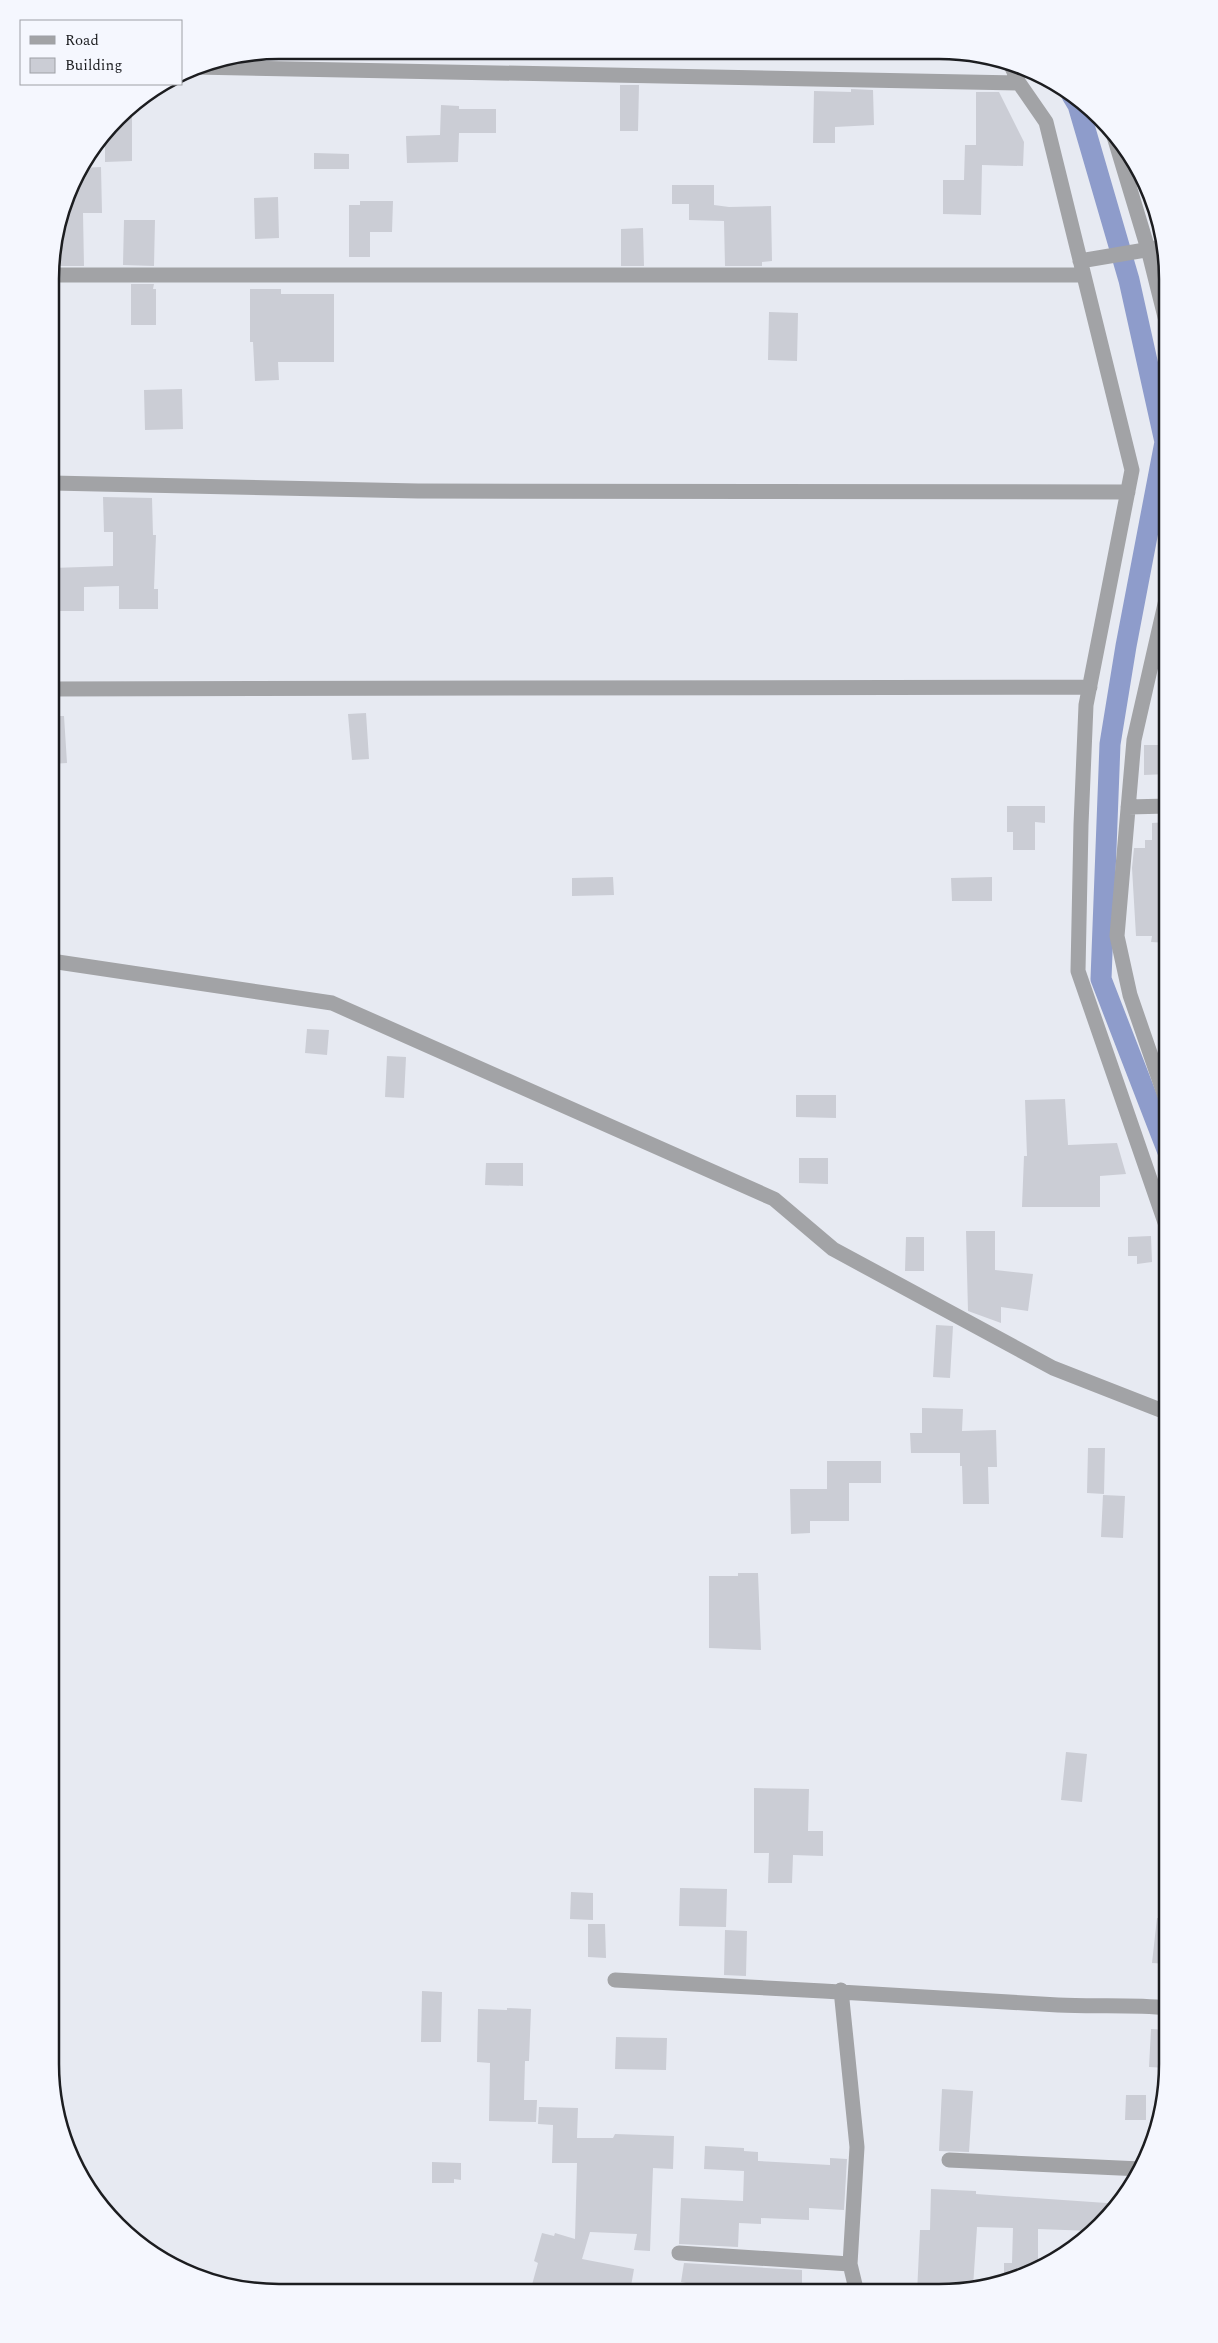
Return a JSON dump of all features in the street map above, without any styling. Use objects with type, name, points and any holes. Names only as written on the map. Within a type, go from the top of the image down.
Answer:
[{"type":"street","points":[[217,67],[1019,83]]},
{"type":"street","points":[[1014,72],[1019,83],[1046,122],[1132,470],[1086,706],[1078,971],[1159,1205]]},
{"type":"street","points":[[1122,157],[1156,248],[1159,268]]},
{"type":"street","points":[[59,275],[1082,268],[1156,248]]},
{"type":"street","points":[[59,483],[418,491],[1128,492]]},
{"type":"street","points":[[1159,630],[1134,740],[1117,936],[1130,995],[1159,1079]]},
{"type":"street","points":[[59,689],[1090,687]]},
{"type":"street","points":[[1128,806],[1159,806]]},
{"type":"street","points":[[59,962],[332,1003],[774,1199],[833,1249],[1053,1368],[1159,1409]]},
{"type":"street","points":[[615,1980],[840,1990],[1061,2005],[1137,2005],[1159,2007]]},
{"type":"street","points":[[840,1990],[857,2146],[850,2264],[855,2284]]},
{"type":"street","points":[[949,2160],[1133,2169]]},
{"type":"street","points":[[679,2253],[850,2264]]},
{"type":"building","points":[[620,85],[639,85],[638,131],[620,131]]},
{"type":"building","points":[[851,89],[873,90],[874,125],[835,127],[835,143],[813,143],[814,91],[851,92]]},
{"type":"building","points":[[976,92],[999,92],[1024,142],[1023,166],[982,165],[981,215],[943,214],[943,180],[964,180],[965,145],[976,145]]},
{"type":"building","points":[[441,105],[459,106],[459,109],[496,109],[496,133],[459,133],[458,162],[407,163],[406,136],[440,135]]},
{"type":"building","points":[[132,115],[132,161],[105,162],[105,144]]},
{"type":"building","points":[[314,153],[349,154],[349,169],[314,169]]},
{"type":"building","points":[[101,167],[102,213],[83,213],[84,266],[59,266],[63,236],[70,208],[89,168]]},
{"type":"building","points":[[672,185],[714,185],[714,205],[729,207],[771,206],[772,261],[762,262],[762,266],[725,266],[724,221],[689,220],[689,204],[672,204]]},
{"type":"building","points":[[278,197],[279,238],[255,239],[254,198]]},
{"type":"building","points":[[360,201],[393,201],[392,232],[370,232],[370,257],[349,257],[349,205],[360,205]]},
{"type":"building","points":[[124,220],[155,220],[154,266],[123,265]]},
{"type":"building","points":[[643,228],[644,266],[621,266],[621,229]]},
{"type":"building","points":[[131,284],[154,284],[153,289],[156,289],[156,325],[131,325]]},
{"type":"building","points":[[250,289],[281,289],[281,294],[334,294],[334,362],[278,362],[279,380],[255,381],[253,342],[250,342]]},
{"type":"building","points":[[769,312],[798,313],[797,361],[768,360]]},
{"type":"building","points":[[182,389],[183,429],[145,430],[144,390]]},
{"type":"building","points":[[103,497],[152,498],[153,535],[156,535],[154,589],[158,589],[158,609],[119,609],[119,586],[84,587],[84,611],[59,611],[59,568],[113,566],[113,532],[104,532]]},
{"type":"building","points":[[366,713],[369,759],[352,760],[348,714]]},
{"type":"building","points":[[59,716],[64,716],[67,763],[59,764]]},
{"type":"building","points":[[1144,745],[1159,745],[1159,774],[1144,775]]},
{"type":"building","points":[[1007,806],[1045,806],[1045,823],[1035,822],[1035,850],[1013,850],[1013,832],[1007,832]]},
{"type":"building","points":[[1152,823],[1159,823],[1159,942],[1151,942],[1152,936],[1136,936],[1132,868],[1134,848],[1145,848],[1145,840],[1152,840]]},
{"type":"building","points":[[613,877],[614,895],[572,896],[572,878]]},
{"type":"building","points":[[992,877],[992,901],[952,901],[951,878]]},
{"type":"building","points":[[307,1029],[329,1030],[327,1055],[305,1053]]},
{"type":"building","points":[[387,1056],[406,1057],[404,1098],[385,1097]]},
{"type":"building","points":[[796,1095],[836,1095],[836,1118],[796,1117]]},
{"type":"building","points":[[1065,1099],[1068,1145],[1117,1143],[1126,1174],[1100,1176],[1100,1207],[1022,1207],[1024,1156],[1027,1156],[1025,1100]]},
{"type":"building","points":[[799,1158],[828,1158],[828,1184],[799,1183]]},
{"type":"building","points":[[486,1163],[523,1163],[523,1186],[485,1185]]},
{"type":"building","points":[[966,1231],[995,1231],[995,1270],[1033,1274],[1028,1311],[1001,1307],[1001,1323],[968,1311]]},
{"type":"building","points":[[1151,1236],[1152,1262],[1137,1264],[1137,1256],[1128,1256],[1128,1237]]},
{"type":"building","points":[[906,1237],[924,1237],[924,1271],[905,1271]]},
{"type":"building","points":[[936,1325],[953,1326],[950,1378],[933,1377]]},
{"type":"building","points":[[922,1408],[963,1409],[962,1431],[996,1430],[997,1467],[988,1467],[989,1504],[963,1504],[960,1453],[911,1453],[910,1433],[922,1433]]},
{"type":"building","points":[[1088,1448],[1105,1448],[1104,1494],[1087,1493]]},
{"type":"building","points":[[827,1461],[881,1461],[881,1483],[849,1483],[849,1521],[810,1521],[810,1533],[791,1534],[790,1489],[827,1489]]},
{"type":"building","points":[[1103,1495],[1125,1496],[1123,1538],[1101,1537]]},
{"type":"building","points":[[738,1573],[758,1573],[761,1650],[709,1648],[709,1576],[738,1576]]},
{"type":"building","points":[[1066,1752],[1087,1754],[1082,1802],[1061,1800]]},
{"type":"building","points":[[754,1788],[809,1789],[808,1831],[823,1831],[823,1856],[793,1855],[792,1883],[768,1883],[769,1853],[754,1853]]},
{"type":"building","points":[[680,1888],[727,1889],[726,1927],[679,1926]]},
{"type":"building","points":[[571,1892],[593,1893],[593,1920],[570,1919]]},
{"type":"building","points":[[1157,1918],[1159,1918],[1159,1963],[1152,1963]]},
{"type":"building","points":[[588,1924],[605,1924],[606,1958],[588,1957]]},
{"type":"building","points":[[725,1930],[747,1931],[746,1976],[724,1975]]},
{"type":"building","points":[[422,1991],[442,1992],[441,2042],[421,2042]]},
{"type":"building","points":[[507,2008],[531,2009],[529,2061],[525,2061],[524,2100],[537,2100],[536,2122],[489,2121],[490,2063],[477,2062],[478,2009],[507,2010]]},
{"type":"building","points":[[1151,2029],[1159,2029],[1159,2068],[1149,2067]]},
{"type":"building","points":[[616,2037],[667,2038],[666,2070],[615,2069]]},
{"type":"building","points":[[942,2089],[973,2091],[969,2152],[939,2151]]},
{"type":"building","points":[[1126,2095],[1146,2095],[1146,2120],[1125,2120]]},
{"type":"building","points":[[539,2107],[578,2108],[577,2138],[613,2138],[615,2134],[674,2136],[673,2169],[653,2168],[650,2251],[634,2250],[637,2234],[590,2232],[582,2259],[634,2269],[631,2284],[532,2284],[538,2263],[534,2261],[542,2233],[554,2236],[555,2233],[575,2239],[577,2163],[552,2163],[553,2125],[538,2124]]},
{"type":"building","points":[[705,2146],[744,2148],[744,2151],[758,2152],[758,2161],[830,2165],[830,2158],[847,2159],[844,2210],[809,2208],[809,2220],[761,2218],[761,2224],[739,2223],[738,2247],[679,2244],[681,2198],[743,2201],[744,2171],[704,2169]]},
{"type":"building","points":[[432,2162],[461,2163],[461,2180],[454,2179],[454,2183],[432,2183]]},
{"type":"building","points":[[931,2189],[976,2191],[976,2194],[1110,2203],[1083,2231],[1038,2229],[1038,2261],[1004,2275],[1004,2263],[1012,2263],[1013,2228],[977,2227],[973,2281],[954,2284],[917,2284],[920,2230],[930,2230]]},
{"type":"building","points":[[684,2263],[802,2270],[802,2284],[691,2284],[681,2282]]},
{"type":"waterway","points":[[1079,109],[1129,280],[1159,415]]},
{"type":"waterway","points":[[1159,473],[1126,646],[1110,744],[1101,979],[1159,1129]]}]
